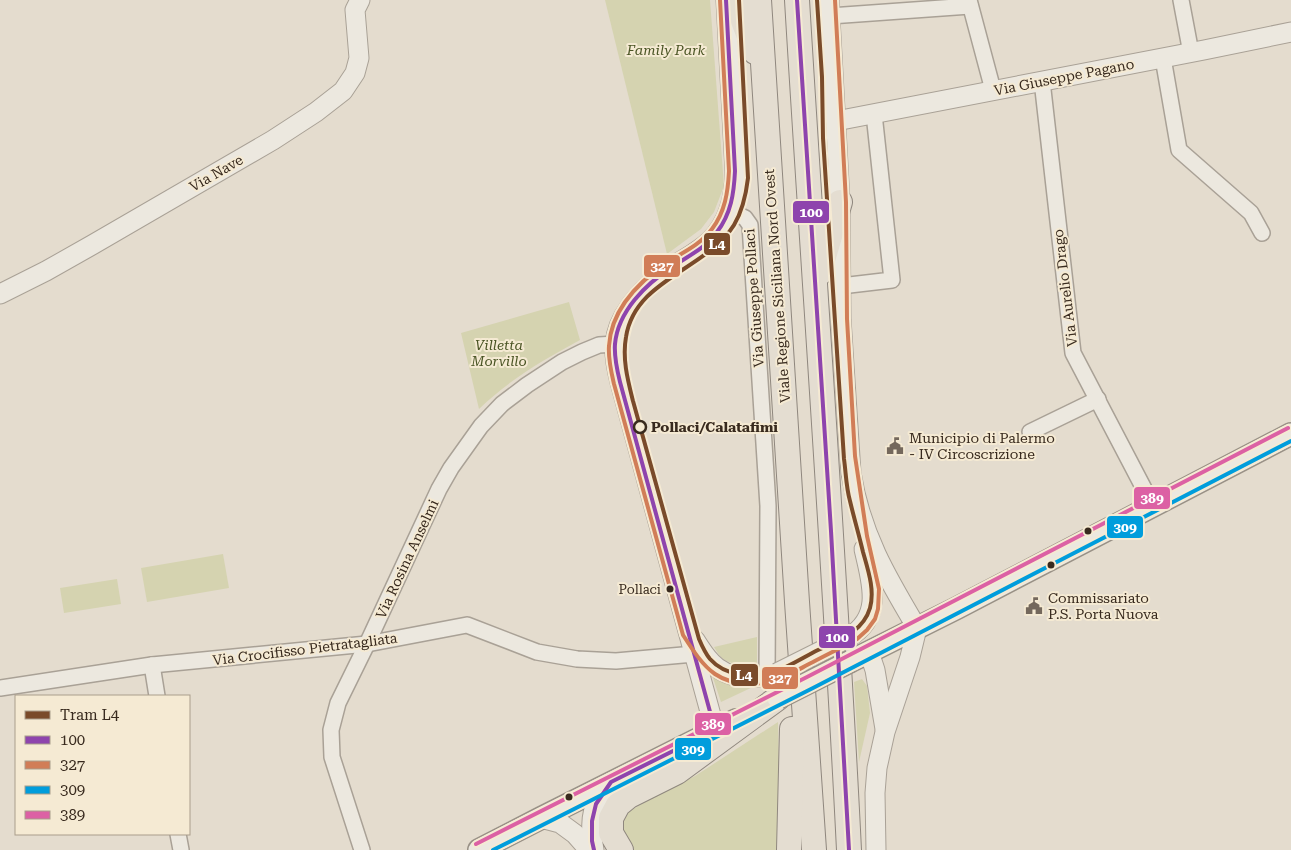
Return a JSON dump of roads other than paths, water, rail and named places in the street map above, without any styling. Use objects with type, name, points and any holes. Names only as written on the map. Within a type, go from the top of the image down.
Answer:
[{"type":"main road","points":[[735,0],[764,75]]},
{"type":"main road","name":"Viale Regione Siciliana Nord Ovest","points":[[760,0],[797,602]]},
{"type":"main road","points":[[797,0],[814,290],[853,662],[849,850]]},
{"type":"main road","points":[[814,290],[840,202]]},
{"type":"main road","points":[[479,850],[778,698],[853,662],[1291,434]]},
{"type":"main road","points":[[789,850],[797,602]]},
{"type":"main road","points":[[797,602],[814,850]]},
{"type":"main road","points":[[621,850],[611,833],[611,818],[618,805],[629,796],[676,772],[778,698]]},
{"type":"street","name":"Via Nave","points":[[0,294],[62,263],[264,145],[316,112],[342,91],[355,73],[359,58],[355,10],[360,0]]},
{"type":"street","points":[[726,0],[736,171],[730,211]]},
{"type":"street","points":[[1181,0],[1191,53]]},
{"type":"street","points":[[689,633],[712,663],[719,669],[739,677],[752,678],[772,674],[849,637],[859,630],[872,608],[873,589],[861,537],[849,457],[841,319],[840,202],[829,8],[969,3],[993,90]]},
{"type":"street","name":"Via Giuseppe Pagano","points":[[836,121],[1291,32]]},
{"type":"street","points":[[1163,58],[1179,150],[1251,213],[1262,233]]},
{"type":"street","name":"Via Aurelio Drago","points":[[1042,81],[1073,353],[1153,506]]},
{"type":"street","points":[[840,286],[892,280],[874,114]]},
{"type":"street","name":"Via Giuseppe Pollaci","points":[[716,730],[620,382],[615,344],[621,320],[642,291],[660,275],[710,241],[730,211],[746,218],[750,225],[768,506],[772,674]]},
{"type":"street","name":"Via Rosina Anselmi","points":[[362,850],[332,757],[331,730],[338,703],[439,489],[451,468],[481,426],[502,404],[526,385],[562,362],[599,345],[615,344]]},
{"type":"street","points":[[1030,432],[1098,399]]},
{"type":"street","points":[[854,495],[864,527],[877,557],[917,628],[910,657],[885,732],[877,768],[875,793],[876,850]]},
{"type":"street","name":"Via Crocifisso Pietratagliata","points":[[0,688],[152,666],[367,644],[467,625],[537,652],[577,659],[616,661],[694,654]]},
{"type":"street","points":[[853,662],[875,670],[885,732]]},
{"type":"street","points":[[152,666],[157,695]]},
{"type":"street","points":[[594,850],[592,821],[596,804],[611,782]]},
{"type":"street","points":[[540,818],[560,824],[575,834],[589,850]]},
{"type":"street","points":[[178,835],[181,850]]},
{"type":"tram line","name":"L4","points":[[739,0],[748,178],[742,208],[734,225],[722,240],[707,253],[657,288],[643,301],[632,317],[626,337],[625,353],[629,386],[699,639],[710,659],[716,665],[731,672],[748,675],[766,674],[780,670],[842,639],[856,629],[867,616],[872,594],[849,496],[844,459],[823,138],[822,77],[817,0]]},
{"type":"place","name":"Pollaci/Calatafimi","points":[[640,427]]},
{"type":"place","name":"Municipio di Palermo - IV Circoscrizione","points":[[895,446]]},
{"type":"place","name":"Pollaci","points":[[670,589]]},
{"type":"place","name":"Commissariato P.S. Porta Nuova","points":[[1034,606]]},
{"type":"park label","name":"Family Park","points":[[666,50]]},
{"type":"park label","name":"Villetta Morvillo","points":[[499,354]]}]
